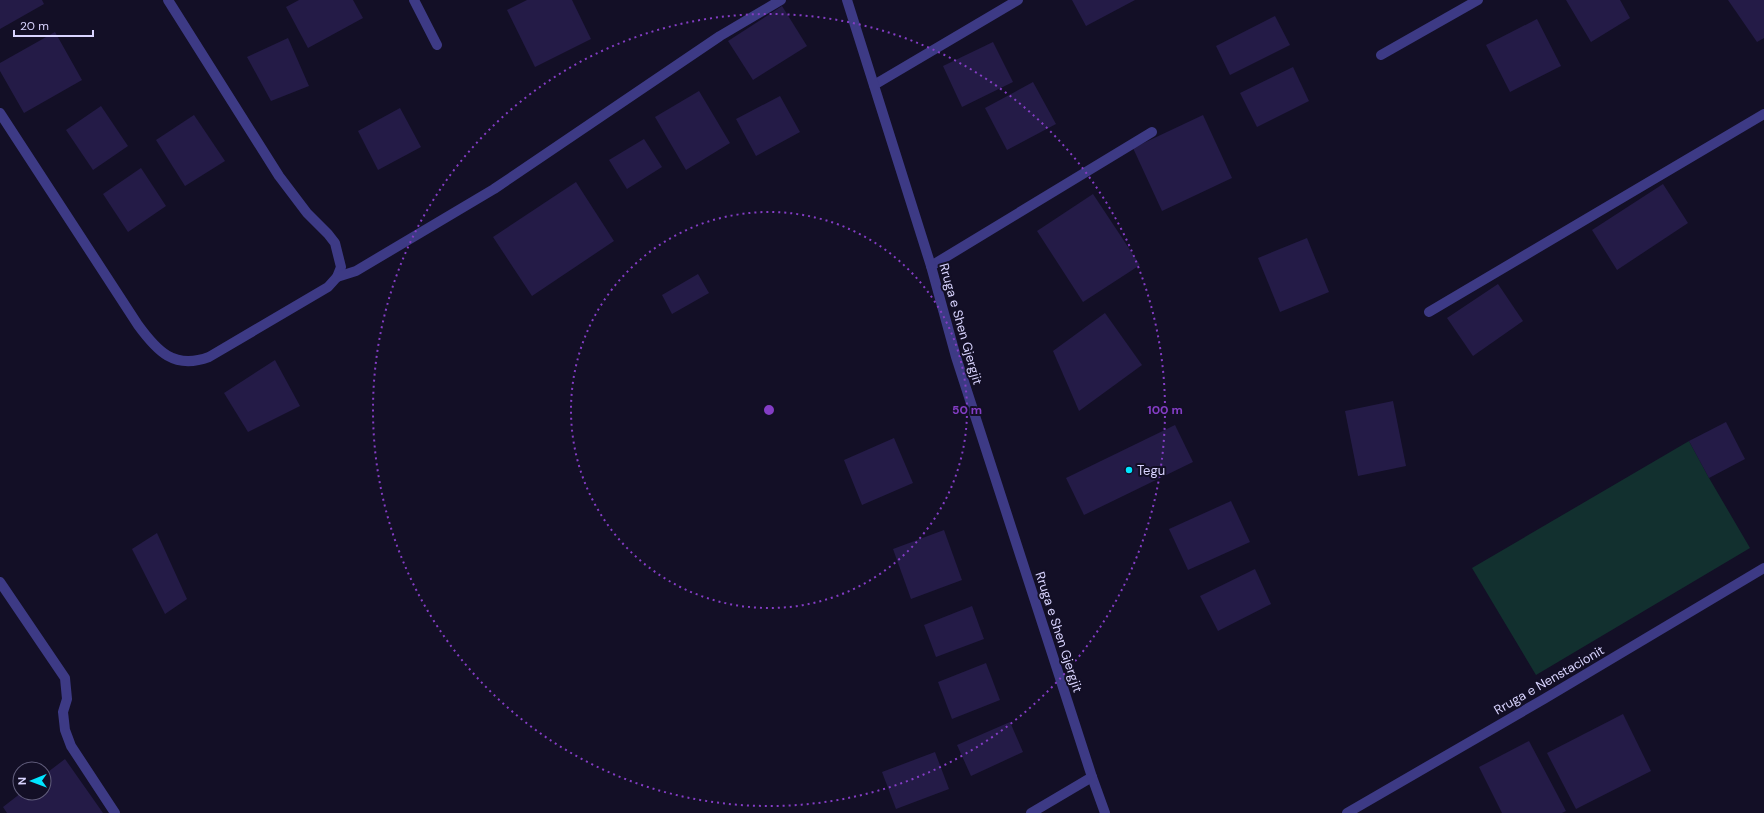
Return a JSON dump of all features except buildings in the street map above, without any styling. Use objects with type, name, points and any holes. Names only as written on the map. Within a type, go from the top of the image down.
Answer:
[{"type":"street","points":[[0,112],[138,325],[152,343],[176,360],[186,362],[197,361],[209,357],[328,287],[337,277],[340,266],[335,243],[307,213],[279,176],[168,0]]},
{"type":"street","points":[[414,0],[438,45]]},
{"type":"street","points":[[337,277],[356,271],[494,189],[720,36],[781,0]]},
{"type":"street","name":"Rruga e Shen Gjergjit","points":[[848,0],[931,266],[956,357],[1105,813]]},
{"type":"street","points":[[874,85],[1018,0]]},
{"type":"street","points":[[1381,56],[1478,0]]},
{"type":"street","points":[[1429,312],[1764,114]]},
{"type":"street","points":[[931,266],[1152,132]]},
{"type":"street","name":"Rruga e Nenstacionit","points":[[1347,813],[1544,699],[1764,568]]},
{"type":"street","points":[[0,582],[65,678],[67,699],[63,712],[65,730],[71,746],[115,813]]},
{"type":"street","points":[[1031,813],[1092,777]]},
{"type":"green space","points":[[1689,441],[1750,548],[1536,675],[1472,568]]},
{"type":"place","name":"Tegu","points":[[1129,470]]}]
